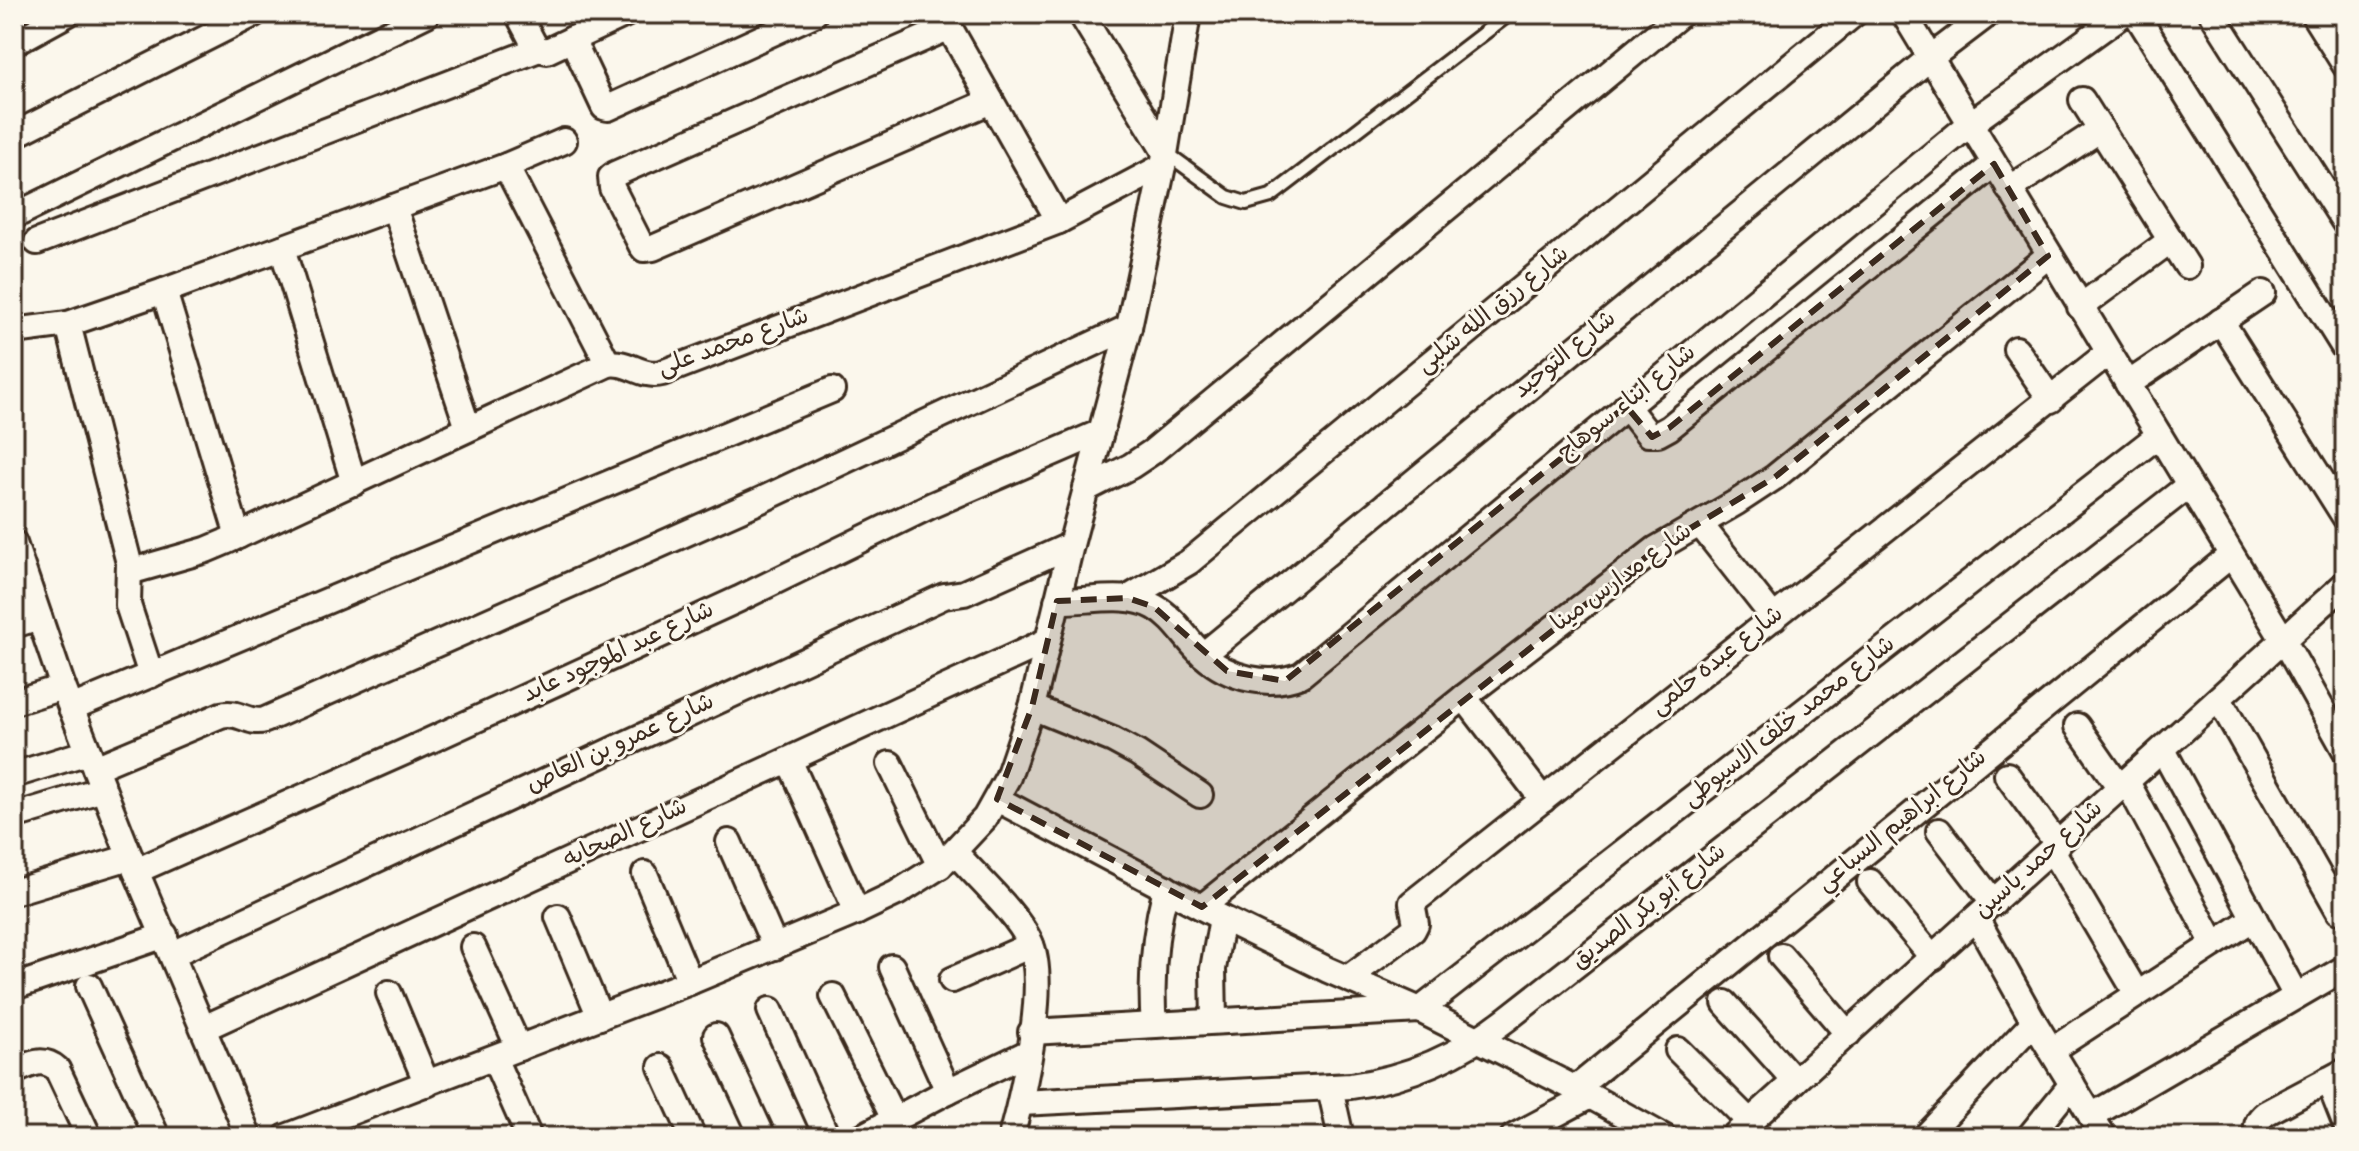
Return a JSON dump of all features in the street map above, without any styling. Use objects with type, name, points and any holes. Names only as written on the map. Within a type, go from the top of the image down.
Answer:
[{"type":"street","points":[[14,43],[67,14]]},
{"type":"street","points":[[14,135],[254,14]]},
{"type":"street","points":[[14,216],[427,14]]},
{"type":"street","points":[[518,14],[537,50]]},
{"type":"street","points":[[37,242],[537,50],[546,51],[626,14]]},
{"type":"street","points":[[572,39],[604,107],[608,108],[814,14]]},
{"type":"street","points":[[1081,14],[1164,159]]},
{"type":"street","points":[[286,1137],[690,982],[857,912],[897,893],[947,859],[985,818],[1017,754],[1032,707],[1129,327],[1164,159],[1188,14]]},
{"type":"street","points":[[1086,489],[1152,452],[1681,14]]},
{"type":"street","name":"شارع رزق الله شلبى","points":[[1128,598],[1189,562],[1854,14]]},
{"type":"street","name":"شارع التوحيد","points":[[1203,655],[1930,58],[1988,14]]},
{"type":"street","name":"شارع ابناء سوهاج","points":[[1203,655],[1227,671],[1266,682],[1285,681],[1301,675],[1970,124],[2123,14]]},
{"type":"street","points":[[2136,14],[2345,349]]},
{"type":"street","points":[[2212,14],[2345,223]]},
{"type":"street","points":[[2313,14],[2345,65]]},
{"type":"street","points":[[1909,16],[1930,58],[2284,641],[2345,750]]},
{"type":"street","points":[[991,101],[648,250],[641,245],[612,188],[611,177],[620,171],[946,21],[1059,221]]},
{"type":"street","points":[[2082,100],[2187,266]]},
{"type":"street","points":[[2009,189],[2101,129]]},
{"type":"street","points":[[14,331],[68,324],[164,291],[506,166],[564,141]]},
{"type":"street","name":"شارع محمد على","points":[[608,364],[615,362],[643,374],[662,373],[1059,221],[1164,159]]},
{"type":"street","points":[[1626,406],[1648,434],[1658,434],[1669,428],[1994,164]]},
{"type":"street","points":[[129,572],[206,550],[608,364],[506,166]]},
{"type":"street","points":[[394,207],[468,428]]},
{"type":"street","points":[[2080,307],[2171,240]]},
{"type":"street","points":[[282,248],[354,483]]},
{"type":"street","name":"شارع مدارس مينا","points":[[1212,913],[1464,697],[1656,549],[1775,477],[2048,256]]},
{"type":"street","points":[[164,291],[238,536]]},
{"type":"street","points":[[2128,384],[2263,293]]},
{"type":"street","points":[[2221,321],[2345,517]]},
{"type":"street","points":[[68,324],[129,572],[128,605],[151,675]]},
{"type":"street","points":[[14,816],[96,770],[221,715],[236,713],[253,722],[265,720],[734,512],[1129,327]]},
{"type":"street","points":[[2016,349],[2051,400]]},
{"type":"street","name":"شارع عبده حلمى","points":[[1348,978],[1413,930],[1416,924],[1412,903],[2108,353]]},
{"type":"street","points":[[14,702],[67,698],[151,675],[832,390]]},
{"type":"street","name":"شارع عبد الموجود عابد","points":[[14,892],[133,864],[407,751],[667,632],[932,505],[1101,432]]},
{"type":"street","name":"شارع محمد خلف الاسيوطى","points":[[1420,1010],[2159,435]]},
{"type":"street","name":"شارع أبو بكر الصديق","points":[[1021,1103],[1330,1088],[1400,1077],[1426,1068],[1478,1040],[2188,486]]},
{"type":"street","points":[[1700,524],[1774,618]]},
{"type":"street","points":[[14,543],[67,698],[133,864],[249,1137]]},
{"type":"street","name":"شارع عمرو بن العاص","points":[[14,987],[169,944],[944,596],[964,593],[1071,545]]},
{"type":"street","name":"شارع ابراهيم السباعي","points":[[1513,1137],[1582,1092],[2230,556]]},
{"type":"street","name":"شارع حمد ياسين","points":[[1742,1130],[2345,584]]},
{"type":"street","points":[[1057,601],[1128,598],[1154,607],[1174,622],[1203,655]]},
{"type":"street","points":[[14,625],[39,617]]},
{"type":"street","name":"شارع الصحابه","points":[[204,1028],[1047,641]]},
{"type":"street","points":[[1464,697],[1543,800]]},
{"type":"street","points":[[2219,699],[2339,911]]},
{"type":"street","points":[[1032,707],[1113,740],[1200,795]]},
{"type":"street","points":[[2077,726],[2124,785],[2214,944]]},
{"type":"street","points":[[2163,750],[2296,996]]},
{"type":"street","points":[[789,760],[857,912]]},
{"type":"street","points":[[890,764],[947,859],[1022,927],[1031,945],[1038,984],[1021,1103],[1011,1137]]},
{"type":"street","points":[[14,775],[96,770]]},
{"type":"street","points":[[2007,775],[2055,847],[2137,994]]},
{"type":"street","points":[[997,799],[1212,913],[1420,1010],[1664,1137]]},
{"type":"street","points":[[1939,831],[1985,910],[2034,1022],[2104,1137]]},
{"type":"street","points":[[729,842],[775,947]]},
{"type":"street","points":[[645,874],[690,982]]},
{"type":"street","points":[[1870,882],[1933,958]]},
{"type":"street","points":[[1154,1025],[1151,997],[1154,942],[1166,888]]},
{"type":"street","points":[[1212,913],[1214,1021]]},
{"type":"street","points":[[558,917],[600,1017]]},
{"type":"street","points":[[2052,1050],[2254,918]]},
{"type":"street","points":[[952,980],[1031,945]]},
{"type":"street","points":[[473,947],[519,1048]]},
{"type":"street","points":[[1781,956],[1848,1034]]},
{"type":"street","points":[[892,967],[948,1091]]},
{"type":"street","points":[[2091,1116],[2345,968]]},
{"type":"street","points":[[89,986],[157,1137]]},
{"type":"street","points":[[389,993],[427,1084]]},
{"type":"street","points":[[833,996],[894,1119]]},
{"type":"street","points":[[1725,1003],[1795,1081]]},
{"type":"street","points":[[770,1010],[827,1137]]},
{"type":"street","points":[[861,1137],[948,1091],[1030,1042],[1154,1025],[1420,1010]]},
{"type":"street","points":[[1925,1137],[2034,1022]]},
{"type":"street","points":[[716,1036],[763,1137]]},
{"type":"street","points":[[1678,1050],[1742,1130]]},
{"type":"street","points":[[494,1058],[529,1137]]},
{"type":"street","points":[[14,1071],[38,1062],[45,1062],[57,1069],[89,1137]]},
{"type":"street","points":[[661,1067],[693,1137]]},
{"type":"street","points":[[2258,1128],[2337,1075],[2345,1123]]},
{"type":"street","points":[[2029,1137],[2072,1084]]},
{"type":"street","points":[[1330,1088],[1341,1137]]},
{"type":"lane","points":[[1164,159],[1227,197],[1246,203],[1271,196],[1509,14]]},
{"type":"highlighted area","points":[[1994,164],[2048,256],[1775,477],[1656,549],[1202,907],[997,799],[1032,707],[1057,601],[1128,598],[1154,607],[1227,671],[1285,681],[1626,406],[1652,437],[1669,428]]}]
